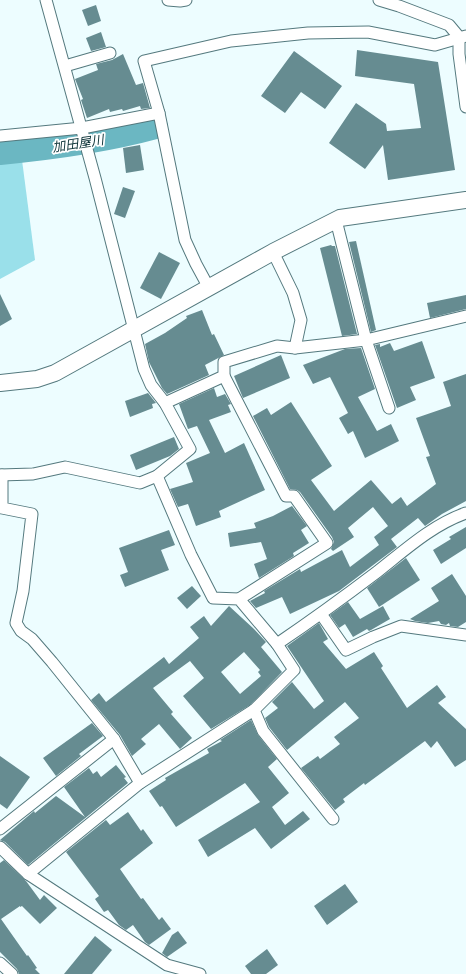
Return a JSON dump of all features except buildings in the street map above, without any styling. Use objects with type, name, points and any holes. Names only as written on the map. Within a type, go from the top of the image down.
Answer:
[{"type":"street","points":[[46,0],[82,128],[144,369],[151,384],[166,403],[190,449],[157,476],[140,483],[65,467],[33,474],[1,475],[2,508],[32,514],[23,592],[16,623],[20,632],[32,639],[114,739],[140,782]]},
{"type":"street","points":[[168,0],[186,0]]},
{"type":"street","points":[[379,0],[404,4],[448,26],[463,36]]},
{"type":"street","points":[[209,288],[185,240],[159,113],[144,61],[232,41],[308,33],[368,32],[435,45],[463,36]]},
{"type":"street","points":[[463,36],[459,54],[466,107]]},
{"type":"street","points":[[65,66],[110,53]]},
{"type":"street","points":[[0,136],[82,128],[159,113]]},
{"type":"street","points":[[0,383],[37,379],[55,373],[273,252],[340,218],[466,200]]},
{"type":"street","points":[[336,220],[366,340],[390,408]]},
{"type":"street","points":[[273,252],[293,293],[301,320],[295,348]]},
{"type":"street","points":[[157,476],[190,555],[213,598],[239,599],[327,543],[294,496],[286,496],[224,376],[224,362],[277,346],[295,348],[366,340],[466,316]]},
{"type":"street","points":[[166,403],[224,376]]},
{"type":"street","points":[[277,644],[322,614],[423,536],[450,519],[466,513]]},
{"type":"street","points":[[28,874],[140,782],[254,710],[294,670],[277,644],[239,599]]},
{"type":"street","points":[[322,614],[346,650],[401,626],[466,635]]},
{"type":"street","points":[[254,710],[262,731],[333,819]]},
{"type":"street","points":[[0,829],[114,739]]},
{"type":"street","points":[[0,847],[28,874],[167,965],[200,974]]},
{"type":"street","points":[[0,963],[12,974]]},
{"type":"shaded area","points":[[22,160],[35,260],[0,279],[0,163]]},
{"type":"waterway","name":"加田屋川","points":[[0,153],[79,143],[156,127]]}]
